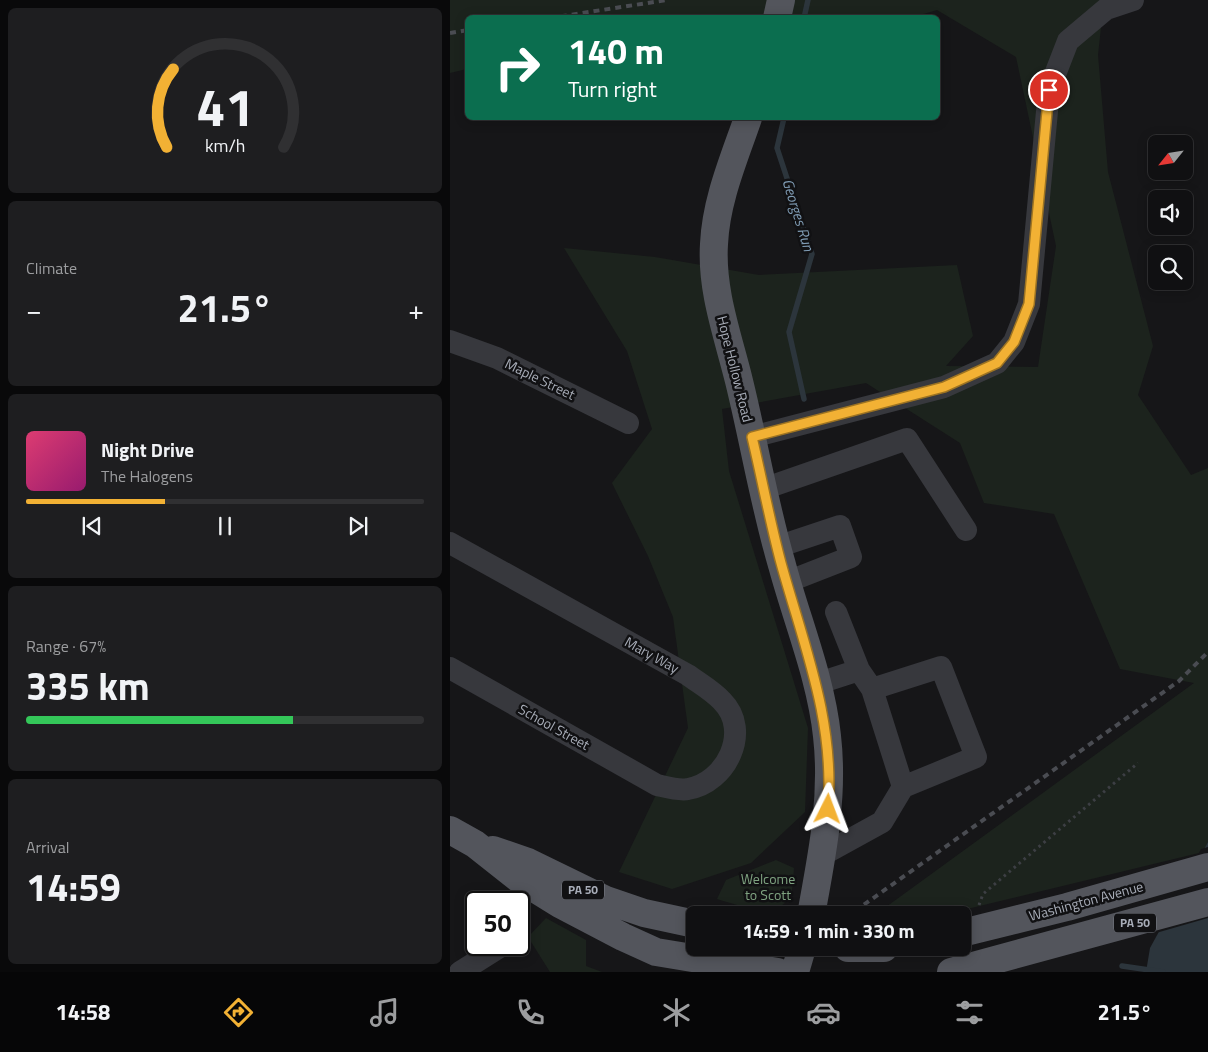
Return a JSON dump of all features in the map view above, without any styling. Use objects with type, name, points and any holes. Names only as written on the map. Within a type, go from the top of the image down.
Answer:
[{"type":"main road","points":[[778,15],[781,0]]},
{"type":"main road","name":"Hope Hollow Road","points":[[747,120],[720,204],[714,244],[714,264],[720,308],[763,489],[786,582],[816,684],[827,733],[829,790],[822,855],[812,906]]},
{"type":"main road","name":"PA 50","points":[[450,830],[475,844],[518,878],[560,904],[656,952],[720,966],[778,972]]},
{"type":"main road","name":"PA 50","points":[[475,844],[528,862],[606,900],[644,913],[686,922]]},
{"type":"main road","name":"Washington Avenue","points":[[971,931],[1068,907],[1208,867]]},
{"type":"main road","name":"PA 50","points":[[952,972],[1061,944],[1208,902]]},
{"type":"main road","points":[[795,972],[800,956]]},
{"type":"street","points":[[752,437],[944,387],[997,363],[1014,342],[1029,304],[1049,90],[1068,41],[1106,9],[1133,0]]},
{"type":"street","name":"Maple Street","points":[[450,341],[497,358],[628,423]]},
{"type":"street","points":[[763,489],[907,439],[966,530]]},
{"type":"street","points":[[777,547],[840,526],[851,558],[786,582]]},
{"type":"street","name":"Mary Way","points":[[450,543],[688,675],[723,702],[734,722],[735,746],[725,765],[708,782],[687,790],[657,785]]},
{"type":"street","points":[[836,612],[859,670],[872,689],[903,787]]},
{"type":"street","points":[[822,855],[882,822],[903,787],[976,757],[942,667],[872,689]]},
{"type":"street","name":"School Street","points":[[450,668],[657,785]]},
{"type":"street","points":[[816,684],[859,670]]},
{"type":"street","points":[[460,972],[485,956]]},
{"type":"street","points":[[450,968],[456,972]]},
{"type":"path","points":[[977,911],[983,894],[1138,763]]},
{"type":"green space","points":[[450,0],[1104,0],[1098,55],[1108,172],[1153,346],[1138,395],[1191,475],[1208,468],[1208,842],[1203,852],[971,908],[971,906],[887,906],[1194,683],[1120,669],[1054,514],[984,503],[960,443],[866,383],[722,409],[729,471],[808,728],[805,812],[751,863],[672,889],[619,872],[688,728],[673,617],[648,556],[612,483],[652,429],[627,351],[564,248],[655,257],[759,275],[957,265],[973,336],[946,366],[1038,367],[1056,246],[1016,57],[937,10],[920,15],[465,15],[465,69],[450,73]]},
{"type":"green space","name":"Welcome to Scott","points":[[776,860],[794,868],[792,891],[789,899],[780,906],[742,906],[717,899],[726,880]]},
{"type":"green space","points":[[546,918],[586,940],[586,966],[602,972],[550,972],[530,940],[530,935]]},
{"type":"shaded area","points":[[1208,842],[1208,972],[1146,972],[1150,948]]},
{"type":"pier","points":[[1208,847],[1208,918],[1156,933],[1201,849]]},
{"type":"waterway","name":"Georges Run","points":[[805,15],[808,0]]},
{"type":"waterway","name":"Georges Run","points":[[784,120],[777,148],[812,254],[789,332],[804,399]]},
{"type":"waterway","points":[[1122,966],[1163,972]]},
{"type":"railway","points":[[570,15],[667,0]]},
{"type":"railway","points":[[450,33],[465,30]]},
{"type":"railway","points":[[862,906],[1179,681],[1208,652]]},
{"type":"route","points":[[828,809],[829,759],[827,733],[815,677],[781,564],[752,437],[944,387],[997,363],[1014,342],[1029,304],[1049,90]]}]
